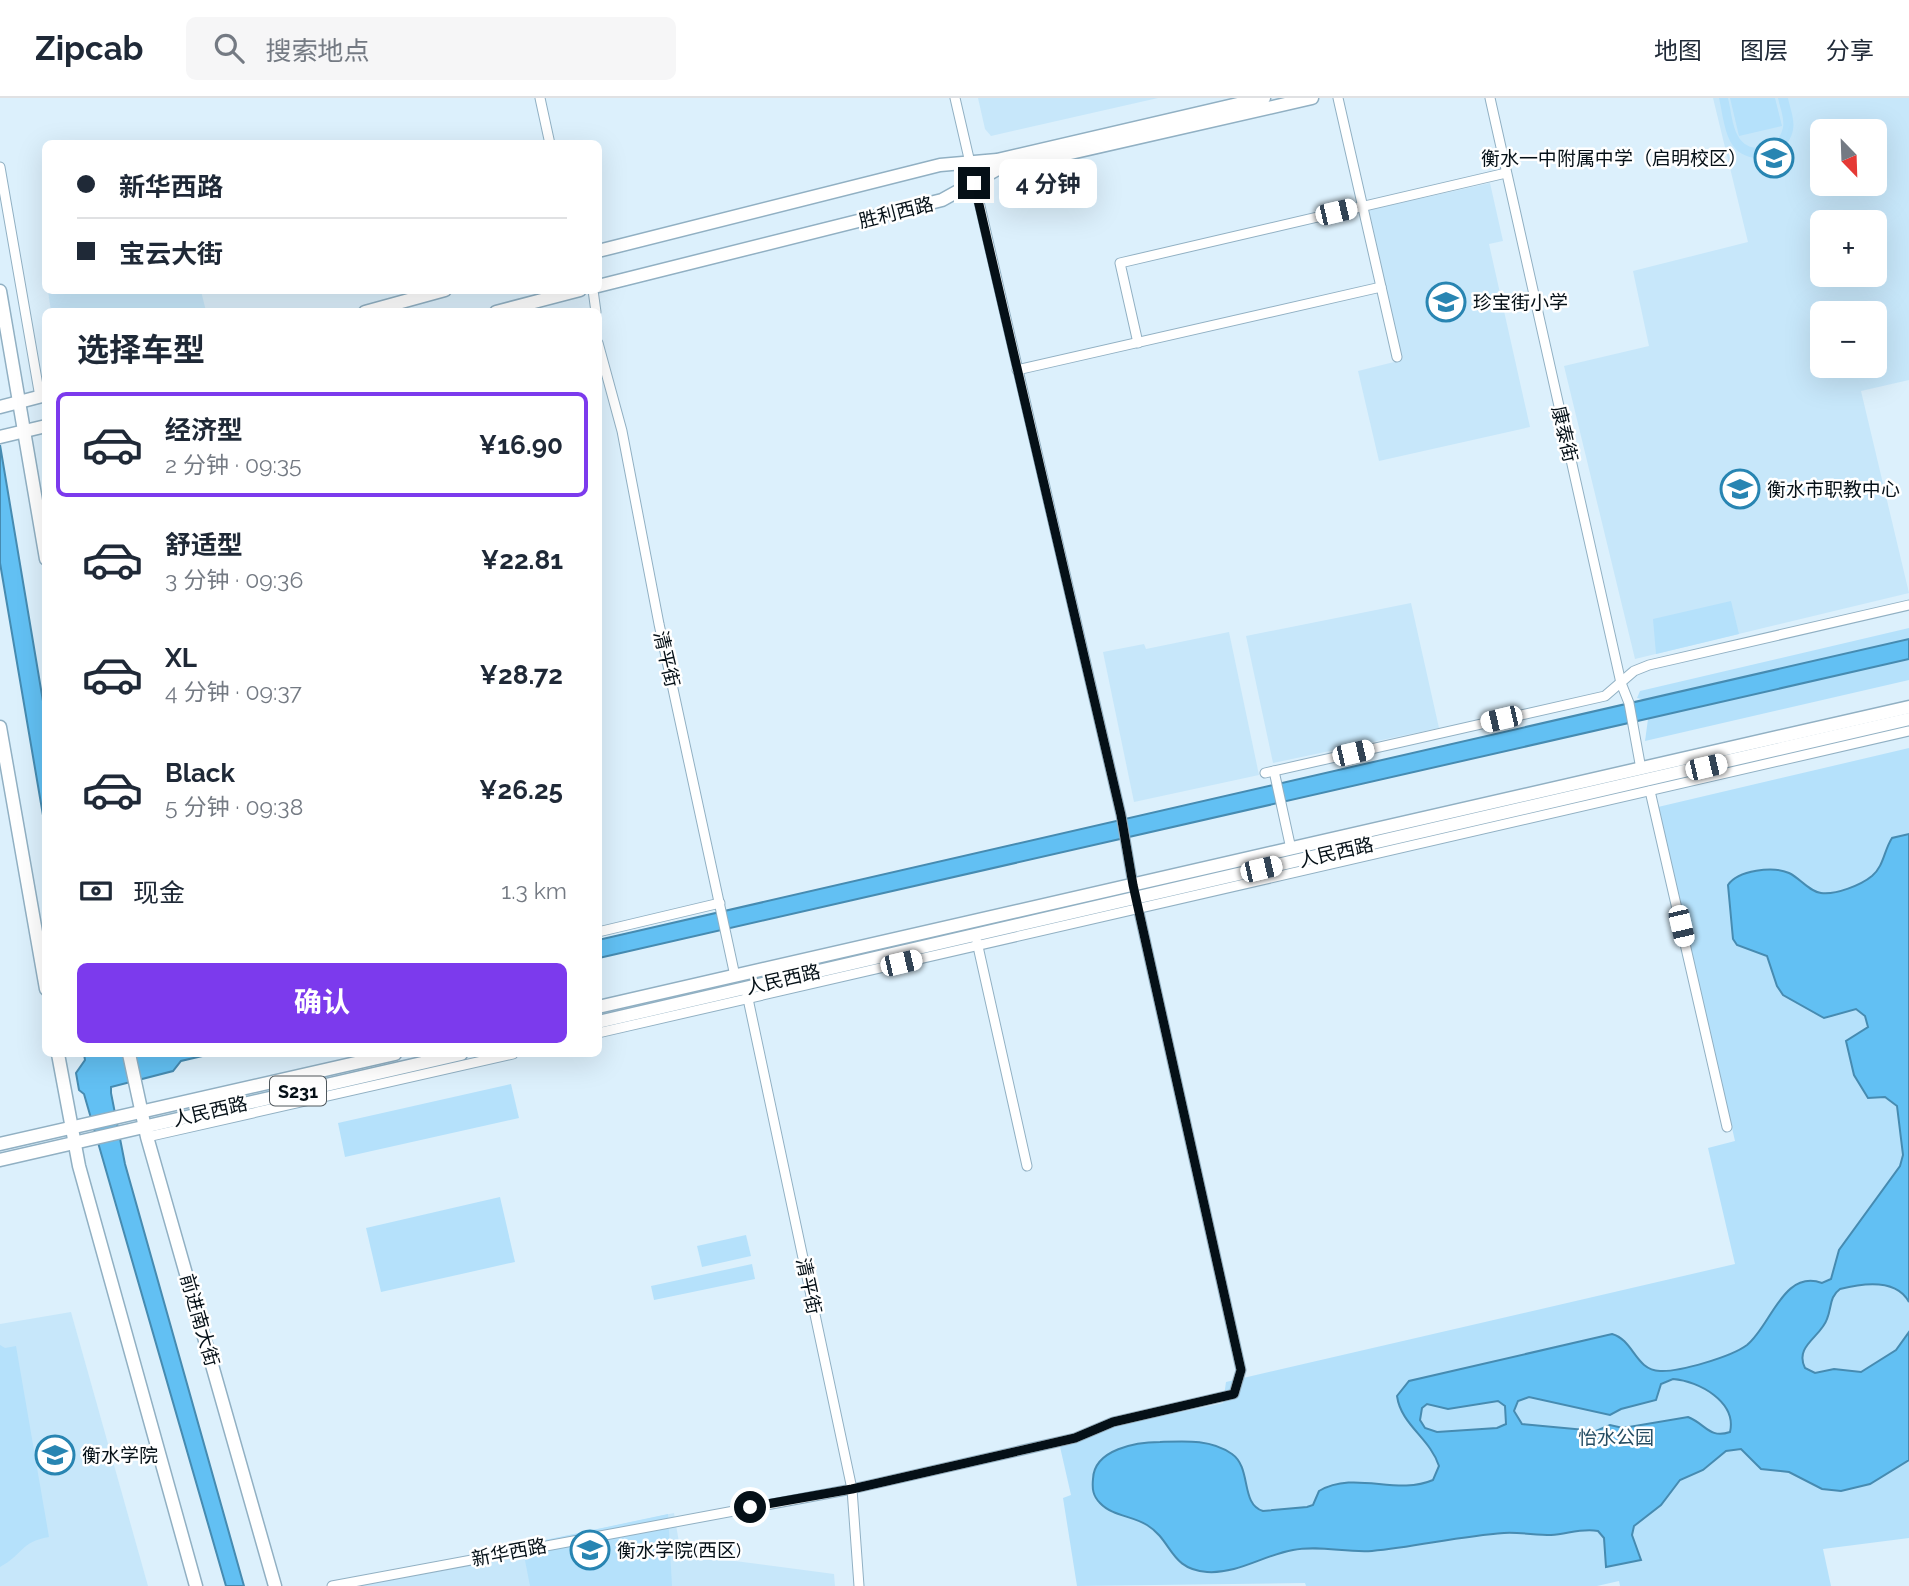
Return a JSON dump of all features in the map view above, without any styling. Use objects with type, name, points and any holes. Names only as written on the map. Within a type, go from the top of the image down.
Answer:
[{"type":"main road","name":"胜利西路","points":[[602,250],[940,165],[997,160],[1264,98]]},
{"type":"main road","name":"胜利西路","points":[[602,285],[942,200],[996,170],[1312,98]]},
{"type":"main road","points":[[0,291],[19,402],[12,434],[42,544]]},
{"type":"main road","points":[[380,308],[430,294]]},
{"type":"main road","points":[[511,308],[565,294]]},
{"type":"main road","points":[[2,407],[42,396]]},
{"type":"main road","points":[[12,434],[42,427]]},
{"type":"main road","name":"人民西路","points":[[602,1006],[1909,707]]},
{"type":"main road","name":"人民西路","points":[[602,1021],[747,993],[977,940],[1909,719]]},
{"type":"main road","points":[[0,727],[42,966]]},
{"type":"main road","points":[[59,1057],[196,1586]]},
{"type":"main road","name":"前进南大街","points":[[130,1057],[137,1089],[136,1113],[275,1586]]},
{"type":"main road","name":"人民西路","points":[[0,1144],[382,1057]]},
{"type":"main road","name":"人民西路","points":[[0,1160],[142,1131],[449,1057]]},
{"type":"street","points":[[540,98],[549,140]]},
{"type":"street","points":[[955,98],[1121,815],[1137,903],[1650,791],[1909,731]]},
{"type":"street","points":[[1338,98],[1397,357]]},
{"type":"street","name":"康泰街","points":[[1490,98],[1621,683],[1629,703],[1641,769]]},
{"type":"street","points":[[0,167],[42,391]]},
{"type":"street","points":[[1138,343],[1119,263],[1506,173]]},
{"type":"street","points":[[1017,370],[1381,287]]},
{"type":"street","name":"清平街","points":[[602,358],[622,431],[659,624],[735,976]]},
{"type":"street","points":[[1290,849],[1271,774],[1605,696],[1634,671],[1649,665],[1909,605]]},
{"type":"street","points":[[1650,791],[1727,1127]]},
{"type":"street","name":"新华西路","points":[[332,1586],[852,1489],[1075,1438],[1113,1422],[1234,1394],[1241,1370],[1137,903]]},
{"type":"street","points":[[602,931],[721,906]]},
{"type":"street","points":[[977,940],[1027,1166]]},
{"type":"street","points":[[602,1032],[747,993]]},
{"type":"street","name":"清平街","points":[[747,993],[852,1489],[859,1586]]},
{"type":"street","points":[[142,1131],[499,1057]]},
{"type":"shaded area","points":[[978,98],[1158,98],[991,136],[985,129]]},
{"type":"shaded area","name":"衡水市职教中心","points":[[1713,98],[1909,98],[1909,380],[1861,391],[1909,593],[1635,659],[1564,366],[1649,346],[1633,271],[1748,242]]},
{"type":"shaded area","name":"珍宝街小学","points":[[1490,183],[1503,241],[1489,244],[1530,427],[1379,461],[1358,371],[1402,360],[1369,210]]},
{"type":"shaded area","points":[[48,294],[202,294],[205,308],[51,308]]},
{"type":"shaded area","points":[[1411,603],[1439,728],[1273,763],[1246,636]]},
{"type":"shaded area","points":[[1229,632],[1259,775],[1134,802],[1103,652],[1144,644],[1146,649]]},
{"type":"shaded area","name":"衡水学院","points":[[71,1312],[148,1586],[0,1586],[0,1324]]},
{"type":"shaded area","name":"衡水学院(西区)","points":[[674,1513],[681,1554],[834,1574],[835,1586],[328,1586]]},
{"type":"green space","points":[[1719,98],[1728,98],[1733,123],[1743,142],[1748,146],[1762,148],[1779,137],[1783,123],[1778,98],[1788,98],[1793,122],[1789,140],[1783,148],[1764,157],[1755,158],[1736,150],[1725,126]]},
{"type":"green space","points":[[1730,98],[1775,98],[1782,126],[1739,136]]},
{"type":"green space","points":[[1731,601],[1739,634],[1656,654],[1653,619]]},
{"type":"green space","points":[[1909,628],[1909,639],[1646,700],[1637,698],[1640,691]]},
{"type":"green space","points":[[1909,659],[1909,680],[1645,741],[1648,719]]},
{"type":"green space","name":"怡水公园","points":[[1909,748],[1909,1538],[1823,1549],[1831,1586],[1620,1586],[1619,1581],[1597,1586],[1306,1586],[1305,1583],[1077,1586],[1063,1498],[1071,1495],[1058,1438],[1223,1403],[1226,1382],[1735,1264],[1708,1148],[1735,1141],[1658,807]]},
{"type":"green space","points":[[511,1084],[519,1118],[345,1157],[338,1123]]},
{"type":"green space","points":[[500,1197],[515,1262],[381,1292],[366,1228]]},
{"type":"green space","points":[[746,1235],[751,1256],[702,1267],[697,1246]]},
{"type":"green space","points":[[752,1264],[755,1279],[654,1300],[651,1286]]},
{"type":"green space","points":[[0,1345],[5,1348],[16,1346],[49,1537],[27,1545],[0,1567]]},
{"type":"green space","points":[[668,1514],[672,1586],[530,1586],[522,1545]]},
{"type":"water","points":[[0,445],[42,695],[42,809],[0,563]]},
{"type":"water","points":[[1909,639],[1909,659],[602,957],[602,939]]},
{"type":"water","points":[[1909,834],[1909,1302],[1896,1289],[1878,1284],[1840,1289],[1832,1299],[1824,1325],[1806,1348],[1803,1360],[1805,1368],[1815,1373],[1834,1369],[1861,1372],[1896,1350],[1909,1332],[1909,1460],[1870,1484],[1841,1491],[1822,1489],[1789,1472],[1761,1469],[1741,1449],[1726,1451],[1703,1470],[1680,1480],[1661,1505],[1634,1526],[1632,1535],[1641,1560],[1606,1567],[1604,1538],[1598,1531],[1586,1530],[1551,1535],[1488,1534],[1372,1551],[1303,1549],[1282,1552],[1229,1570],[1207,1572],[1185,1566],[1155,1531],[1147,1525],[1110,1511],[1098,1500],[1093,1492],[1093,1483],[1095,1469],[1101,1461],[1118,1449],[1151,1442],[1198,1442],[1224,1449],[1238,1460],[1251,1501],[1263,1511],[1313,1505],[1319,1491],[1333,1485],[1361,1483],[1405,1486],[1433,1480],[1439,1466],[1435,1456],[1404,1415],[1397,1396],[1409,1381],[1612,1334],[1625,1342],[1645,1366],[1652,1369],[1669,1371],[1692,1366],[1717,1359],[1747,1345],[1787,1291],[1797,1284],[1809,1281],[1822,1283],[1831,1279],[1839,1250],[1900,1166],[1903,1155],[1897,1106],[1885,1097],[1868,1098],[1854,1075],[1846,1041],[1868,1027],[1865,1016],[1856,1009],[1824,1018],[1783,995],[1777,986],[1767,956],[1737,945],[1733,939],[1728,885],[1747,873],[1774,870],[1789,873],[1816,892],[1848,889],[1862,883],[1876,872],[1892,838]],"holes":[[[1673,1379],[1694,1384],[1714,1395],[1728,1411],[1730,1432],[1717,1434],[1688,1417],[1623,1428],[1610,1425],[1596,1431],[1522,1424],[1514,1411],[1518,1401],[1529,1397],[1610,1415],[1621,1409],[1656,1400],[1661,1384]],[[1498,1401],[1505,1406],[1506,1424],[1497,1428],[1437,1432],[1425,1428],[1420,1420],[1422,1408],[1427,1404],[1448,1409]]]},
{"type":"water","points":[[84,1057],[198,1057],[181,1061],[173,1071],[111,1087],[111,1093],[125,1164],[244,1586],[226,1586],[84,1094],[79,1090],[76,1073]]},
{"type":"place","name":"衡水一中附属中学（启明校区）","points":[[1774,158]]},
{"type":"place","name":"珍宝街小学","points":[[1446,302]]},
{"type":"place","name":"衡水市职教中心","points":[[1740,489]]},
{"type":"place","name":"衡水学院","points":[[55,1455]]},
{"type":"place","name":"衡水学院(西区)","points":[[590,1550]]},
{"type":"route","points":[[750,1507],[852,1489],[1075,1438],[1113,1422],[1234,1394],[1241,1370],[1133,885],[1121,815],[974,183]]}]
